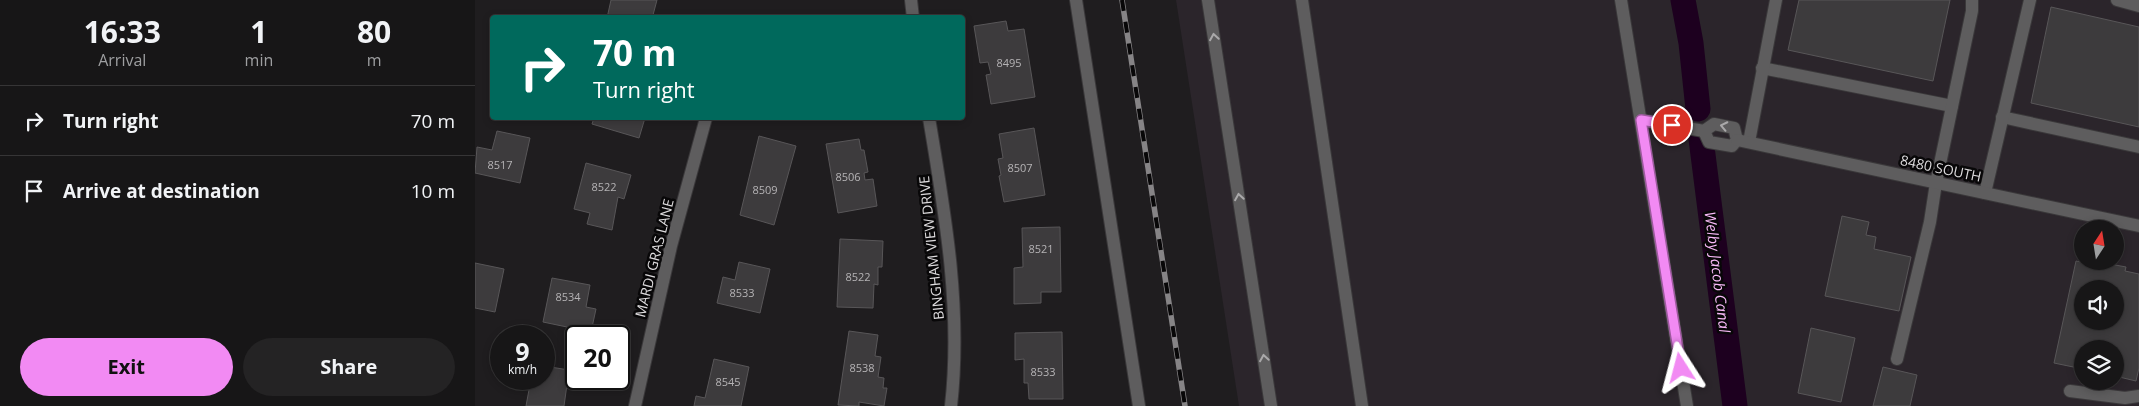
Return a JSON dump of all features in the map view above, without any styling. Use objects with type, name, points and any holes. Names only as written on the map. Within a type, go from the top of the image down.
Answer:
[{"type":"street","points":[[911,0],[913,15]]},
{"type":"street","points":[[1076,0],[1139,406]]},
{"type":"street","points":[[1208,0],[1271,406]]},
{"type":"street","points":[[1302,0],[1362,406]]},
{"type":"street","points":[[1621,0],[1687,406]]},
{"type":"street","points":[[1743,141],[1762,68],[1776,0]]},
{"type":"street","points":[[1897,359],[1930,222],[1935,182],[1972,10],[1972,0]]},
{"type":"street","points":[[1985,193],[2030,0]]},
{"type":"street","points":[[2117,0],[2139,6]]},
{"type":"street","points":[[1762,68],[1952,106]]},
{"type":"street","points":[[2002,117],[2139,147]]},
{"type":"street","name":"MARDI GRAS LANE","points":[[635,406],[671,246],[706,120]]},
{"type":"street","name":"BINGHAM VIEW DRIVE","points":[[929,120],[954,291],[956,363],[951,406]]},
{"type":"street","points":[[1641,120],[1704,130],[1714,124],[1734,128],[1743,141]]},
{"type":"street","points":[[1704,130],[1709,142],[1731,146],[1743,141]]},
{"type":"street","name":"8480 SOUTH","points":[[1743,141],[2139,226]]},
{"type":"street","points":[[2070,391],[2125,398],[2139,396]]},
{"type":"shaded area","points":[[1176,0],[2139,0],[2139,406],[1239,406]]},
{"type":"building","points":[[611,0],[657,0],[653,15],[608,15]]},
{"type":"building","points":[[1799,0],[1950,0],[1933,81],[1788,50]]},
{"type":"building","points":[[2051,7],[2139,27],[2139,127],[2031,103]]},
{"type":"building","points":[[1006,21],[1008,31],[1024,29],[1035,97],[991,104],[986,75],[991,74],[988,62],[980,63],[974,26]]},
{"type":"building","points":[[593,120],[644,120],[639,138],[592,124]]},
{"type":"building","points":[[1034,128],[1045,195],[1004,202],[999,176],[1001,175],[998,159],[1003,158],[999,134]]},
{"type":"building","points":[[497,131],[530,138],[520,183],[475,173],[477,147],[492,150]]},
{"type":"building","points":[[759,136],[796,146],[774,225],[740,215]]},
{"type":"building","points":[[859,139],[861,150],[864,150],[868,172],[864,173],[865,180],[873,179],[877,206],[838,213],[826,144]]},
{"type":"building","points":[[586,163],[631,175],[624,199],[618,197],[612,230],[587,224],[590,213],[574,209]]},
{"type":"building","points":[[1842,216],[1869,222],[1866,235],[1876,237],[1874,249],[1911,257],[1899,311],[1825,296]]},
{"type":"building","points":[[1060,227],[1061,292],[1041,292],[1041,303],[1014,304],[1014,268],[1023,267],[1022,228]]},
{"type":"building","points":[[840,239],[883,241],[882,267],[878,267],[878,285],[874,284],[873,308],[837,307]]},
{"type":"building","points":[[739,262],[770,269],[760,313],[717,303],[723,277],[735,280]]},
{"type":"building","points":[[475,263],[504,269],[495,312],[475,308]]},
{"type":"building","points":[[2124,267],[2126,267],[2125,271],[2139,274],[2139,368],[2136,381],[2124,378],[2124,340],[2074,340],[2074,367],[2054,363],[2074,270],[2124,270]]},
{"type":"building","points":[[552,278],[590,285],[586,307],[596,309],[593,325],[565,325],[565,327],[543,322]]},
{"type":"building","points":[[1811,328],[1855,338],[1841,402],[1798,393]]},
{"type":"building","points":[[849,331],[878,335],[875,356],[881,357],[878,377],[884,378],[883,388],[887,388],[884,406],[859,402],[859,406],[838,405]]},
{"type":"building","points":[[1062,332],[1063,399],[1029,399],[1028,383],[1024,383],[1024,359],[1015,360],[1015,333]]},
{"type":"building","points":[[714,359],[749,367],[741,406],[694,406],[696,396],[705,398]]},
{"type":"building","points":[[1883,367],[1917,375],[1910,406],[1873,406]]},
{"type":"building","points":[[555,368],[565,369],[566,390],[564,406],[526,406],[529,390],[555,390]]},
{"type":"waterway","name":"Welby Jacob Canal","points":[[1683,0],[1691,43],[1698,109]]},
{"type":"waterway","name":"Welby Jacob Canal","points":[[1701,139],[1735,406]]},
{"type":"railway","points":[[1122,0],[1185,406]]},
{"type":"route","points":[[1672,125],[1641,120],[1681,368]]}]
